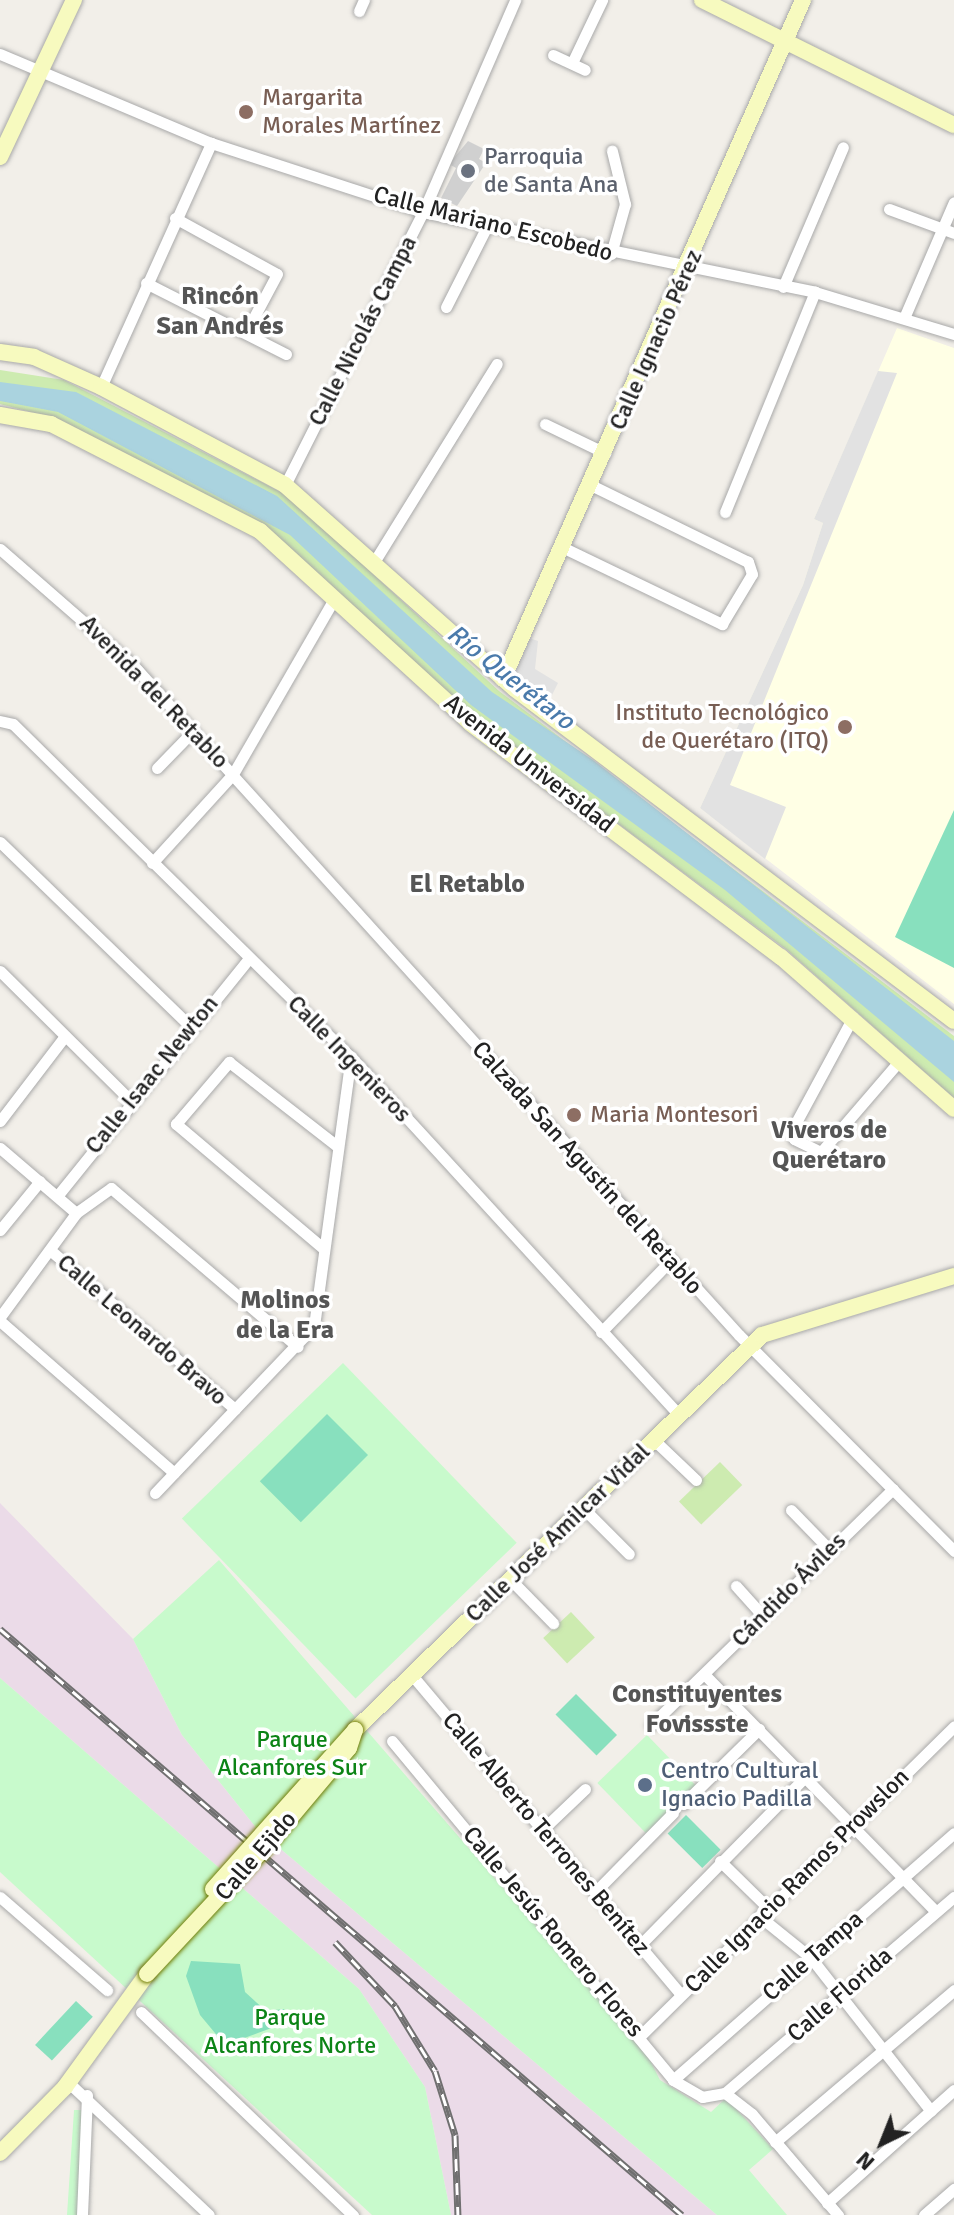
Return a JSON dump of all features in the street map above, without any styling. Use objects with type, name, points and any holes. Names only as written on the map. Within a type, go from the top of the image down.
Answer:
[{"type":"main road","points":[[0,157],[74,0]]},
{"type":"main road","points":[[702,0],[954,125]]},
{"type":"main road","name":"Calle Ignacio Pérez","points":[[503,679],[688,270],[803,0]]},
{"type":"main road","points":[[0,352],[34,357],[101,387],[285,485],[503,679],[954,1021]]},
{"type":"main road","name":"Avenida Universidad","points":[[0,415],[51,424],[260,531],[470,723],[853,1017],[954,1109]]},
{"type":"main road","name":"Calle José Amilcar Vidal","points":[[360,1724],[512,1581],[751,1347],[796,1321],[954,1278]]},
{"type":"main road","name":"Calle Ejido","points":[[0,2153],[69,2083],[147,1974],[360,1724]]},
{"type":"street","name":"Calle Nicolás Campa","points":[[285,485],[423,212],[515,0]]},
{"type":"street","points":[[572,63],[602,0]]},
{"type":"street","name":"Calle Mariano Escobedo","points":[[0,54],[211,143],[423,212],[688,270],[815,292],[954,334]]},
{"type":"street","points":[[553,55],[585,70]]},
{"type":"street","points":[[101,387],[211,143]]},
{"type":"street","points":[[783,287],[843,147]]},
{"type":"street","points":[[611,254],[625,204],[612,151]]},
{"type":"street","points":[[904,318],[954,202]]},
{"type":"street","points":[[889,209],[954,233]]},
{"type":"street","points":[[175,218],[277,274],[246,332]]},
{"type":"street","points":[[446,307],[486,228]]},
{"type":"street","points":[[146,283],[286,354]]},
{"type":"street","points":[[725,512],[815,292]]},
{"type":"street","points":[[374,562],[497,364]]},
{"type":"street","points":[[545,424],[605,453]]},
{"type":"street","points":[[562,547],[713,621],[729,621],[753,568],[591,485]]},
{"type":"street","name":"Avenida del Retablo","points":[[0,549],[101,633],[233,774]]},
{"type":"street","points":[[152,863],[233,774],[335,597]]},
{"type":"street","name":"Calle Ingenieros","points":[[0,721],[13,724],[351,1057],[680,1416]]},
{"type":"street","points":[[157,768],[193,731]]},
{"type":"street","name":"Calzada San Agustín del Retablo","points":[[233,774],[670,1261],[954,1551]]},
{"type":"street","points":[[0,842],[189,1025]]},
{"type":"street","name":"Calle Isaac Newton","points":[[58,1195],[189,1025],[249,958]]},
{"type":"street","points":[[0,971],[130,1100]]},
{"type":"street","points":[[853,1017],[792,1130],[794,1139],[821,1152],[900,1060]]},
{"type":"street","points":[[0,1121],[65,1036]]},
{"type":"street","points":[[155,1493],[298,1347],[317,1318],[351,1057]]},
{"type":"street","points":[[324,1249],[176,1124],[229,1062],[337,1146]]},
{"type":"street","points":[[0,1148],[76,1213]]},
{"type":"street","points":[[0,1230],[40,1181]]},
{"type":"street","points":[[174,1473],[0,1319],[76,1213],[117,1190],[298,1347]]},
{"type":"street","name":"Calle Leonardo Bravo","points":[[50,1250],[235,1409]]},
{"type":"street","points":[[601,1332],[670,1261]]},
{"type":"street","points":[[654,1440],[696,1480]]},
{"type":"street","name":"Cándido Áviles","points":[[651,1725],[828,1548],[893,1489]]},
{"type":"street","points":[[585,1510],[629,1554]]},
{"type":"street","points":[[791,1510],[828,1548]]},
{"type":"street","points":[[512,1581],[553,1623]]},
{"type":"street","points":[[736,1586],[763,1616]]},
{"type":"street","name":"Calle Alberto Terrones Benítez","points":[[411,1674],[681,1995]]},
{"type":"street","points":[[704,1674],[936,1912]]},
{"type":"street","name":"Calle Ignacio Ramos Prowslon","points":[[640,2036],[954,1726]]},
{"type":"street","points":[[683,1804],[759,1729]]},
{"type":"street","name":"Calle Jesús Romero Flores","points":[[392,1741],[640,2036],[673,2080],[702,2097],[725,2093]]},
{"type":"street","points":[[639,1946],[717,1863],[806,1776]]},
{"type":"street","points":[[543,1829],[585,1789]]},
{"type":"street","points":[[595,1892],[673,1813]]},
{"type":"street","name":"Calle Tampa","points":[[673,2080],[954,1833]]},
{"type":"street","points":[[717,1863],[763,1912],[770,1924],[811,1958],[842,1993],[887,2048],[931,2111]]},
{"type":"street","points":[[0,1897],[107,1990]]},
{"type":"street","name":"Calle Florida","points":[[725,2093],[954,1897]]},
{"type":"street","points":[[775,2142],[954,1990]]},
{"type":"street","points":[[141,2012],[353,2215]]},
{"type":"street","points":[[69,2083],[87,2095],[209,2215]]},
{"type":"street","points":[[827,2203],[954,2090]]},
{"type":"street","points":[[725,2093],[775,2142],[838,2215]]},
{"type":"street","points":[[82,2215],[87,2095]]},
{"type":"street","points":[[924,2215],[954,2189]]},
{"type":"shaded area","name":"Parroquia de Santa Ana","points":[[468,141],[484,149],[479,159],[486,163],[457,206],[441,198],[456,168],[449,164]]},
{"type":"shaded area","name":"Instituto Tecnológico de Querétaro (ITQ)","points":[[897,328],[954,348],[954,1004],[700,808],[803,585],[823,523],[814,519]]},
{"type":"shaded area","points":[[878,371],[897,373],[730,785],[786,807],[765,859],[700,808],[803,585],[823,523],[814,519]]},
{"type":"shaded area","points":[[526,637],[538,641],[535,669],[558,683],[550,699],[510,674]]},
{"type":"shaded area","points":[[0,1503],[133,1639],[182,1735],[258,1830],[717,2215],[451,2215],[425,2087],[359,1989],[0,1678]]},
{"type":"green space","points":[[0,370],[64,380],[290,497],[499,691],[954,1036],[954,1098],[787,950],[461,706],[263,524],[58,419],[0,404]]},
{"type":"green space","points":[[954,810],[954,968],[895,937]]},
{"type":"green space","points":[[343,1363],[517,1543],[356,1698],[182,1519]]},
{"type":"green space","points":[[327,1414],[368,1455],[301,1522],[260,1481]]},
{"type":"green space","points":[[720,1462],[742,1485],[701,1525],[679,1502]]},
{"type":"green space","name":"Parque Alcanfores Sur","points":[[219,1560],[647,2054],[660,2080],[711,2112],[726,2098],[773,2149],[749,2170],[787,2215],[717,2215],[258,1830],[182,1735],[133,1639]]},
{"type":"green space","points":[[571,1612],[595,1638],[567,1664],[543,1638]]},
{"type":"green space","name":"Parque Alcanfores Norte","points":[[0,1678],[359,1989],[425,2087],[451,2215],[372,2215],[0,1872]]},
{"type":"green space","points":[[576,1694],[617,1735],[597,1756],[555,1715]]},
{"type":"green space","points":[[647,1735],[696,1785],[646,1833],[597,1783]]},
{"type":"green space","points":[[686,1815],[721,1850],[702,1868],[668,1833]]},
{"type":"green space","points":[[191,1961],[240,1964],[245,1992],[266,2011],[284,2009],[288,2022],[225,2045],[200,2015],[186,1976]]},
{"type":"green space","points":[[76,2001],[93,2017],[52,2061],[35,2045]]},
{"type":"green space","points":[[74,2110],[84,2110],[79,2215],[67,2215]]},
{"type":"water","points":[[0,382],[76,392],[277,496],[492,692],[593,760],[954,1041],[954,1082],[725,890],[471,705],[290,535],[58,412],[0,401]]},
{"type":"railway","points":[[0,1629],[682,2215]]},
{"type":"railway","points":[[335,1942],[395,2006],[435,2071],[455,2135],[458,2215]]},
{"type":"place","name":"Margarita Morales Martínez","points":[[246,112]]},
{"type":"place","name":"Parroquia de Santa Ana","points":[[468,171]]},
{"type":"place","name":"Instituto Tecnológico de Querétaro (ITQ)","points":[[845,727]]},
{"type":"place","name":"Maria Montesori","points":[[574,1115]]},
{"type":"place","name":"Centro Cultural Ignacio Padilla","points":[[645,1785]]},
{"type":"district","name":"Rincón San Andrés","points":[[220,312]]},
{"type":"district","name":"El Retablo","points":[[467,885]]},
{"type":"district","name":"Viveros de Querétaro","points":[[829,1146]]},
{"type":"district","name":"Molinos de la Era","points":[[285,1316]]},
{"type":"district","name":"Constituyentes Fovissste","points":[[697,1710]]},
{"type":"water label","name":"Río Querétaro","points":[[510,678]]}]
